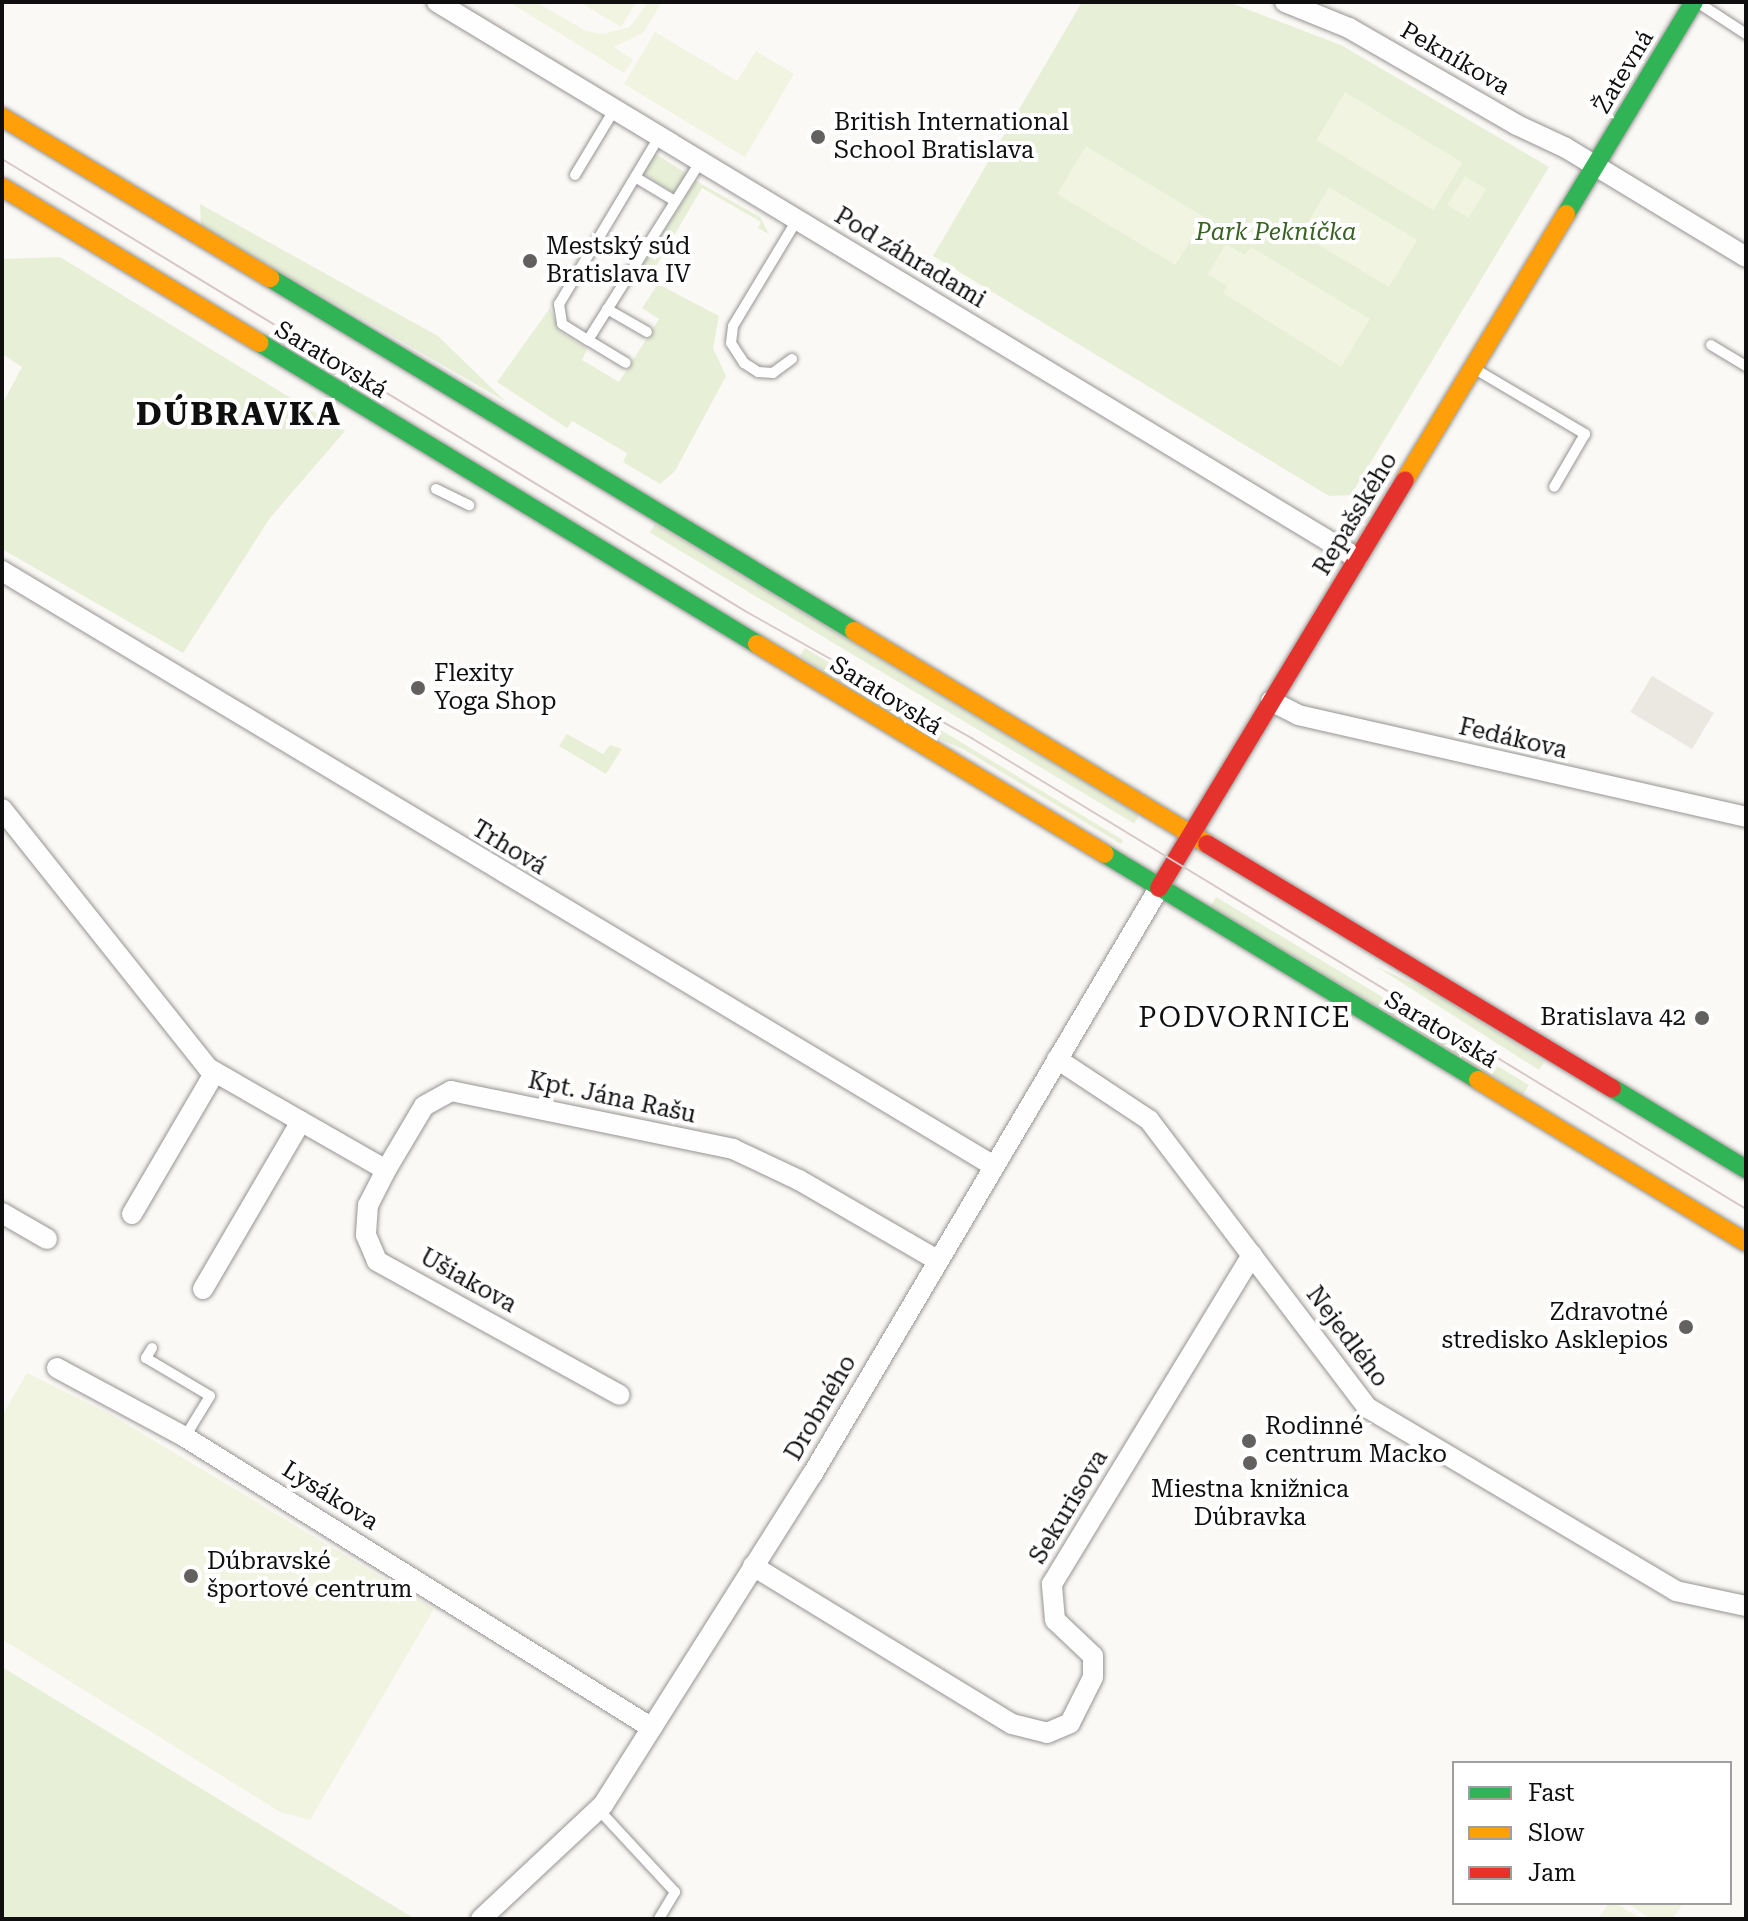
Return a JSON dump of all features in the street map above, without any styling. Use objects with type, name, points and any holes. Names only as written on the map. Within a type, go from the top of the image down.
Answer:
[{"type":"main road","name":"Žatevná","points":[[1596,166],[1695,2]]},
{"type":"main road","name":"Saratovská","points":[[2,117],[1746,1169]]},
{"type":"main road","name":"Repašského","points":[[1159,888],[1596,166]]},
{"type":"main road","name":"Saratovská","points":[[2,187],[1746,1242]]},
{"type":"street","name":"Pod záhradami","points":[[437,2],[1357,558]]},
{"type":"street","name":"Pekníkova","points":[[1285,2],[1349,28],[1517,125],[1596,166],[1746,257]]},
{"type":"street","name":"Trhová","points":[[2,571],[992,1165]]},
{"type":"street","name":"Fedákova","points":[[1271,701],[1298,715],[1746,817]]},
{"type":"street","points":[[2,809],[215,1072],[386,1170]]},
{"type":"street","name":"Drobného","points":[[481,1919],[599,1810],[753,1566],[1159,888]]},
{"type":"street","name":"Nejedlého","points":[[1057,1059],[1149,1120],[1368,1408],[1676,1591],[1746,1606]]},
{"type":"street","points":[[132,1214],[215,1072]]},
{"type":"street","name":"Kpt. Jána Rašu","points":[[386,1170],[424,1106],[451,1091],[733,1149],[799,1180],[937,1260]]},
{"type":"street","points":[[203,1289],[301,1121]]},
{"type":"street","name":"Ušiakova","points":[[386,1170],[368,1205],[366,1235],[377,1261],[620,1395]]},
{"type":"street","points":[[2,1213],[47,1239]]},
{"type":"street","name":"Sekurisova","points":[[753,1566],[1012,1724],[1047,1733],[1070,1723],[1093,1677],[1093,1656],[1055,1620],[1052,1584],[1252,1255]]},
{"type":"street","name":"Lysákova","points":[[57,1368],[185,1437],[652,1728]]},
{"type":"lane","name":"Žatevná","points":[[1695,2],[1746,34]]},
{"type":"lane","points":[[575,175],[614,110]]},
{"type":"lane","points":[[626,363],[562,324],[559,304],[659,137]]},
{"type":"lane","points":[[588,340],[700,162]]},
{"type":"lane","points":[[635,177],[675,201]]},
{"type":"lane","points":[[792,359],[773,373],[758,372],[744,363],[731,343],[733,326],[797,220]]},
{"type":"lane","points":[[607,309],[647,332]]},
{"type":"lane","points":[[1711,345],[1746,366]]},
{"type":"lane","points":[[1473,368],[1585,434],[1554,487]]},
{"type":"lane","points":[[436,489],[469,505]]},
{"type":"lane","points":[[152,1348],[146,1358],[210,1396],[185,1437]]},
{"type":"lane","points":[[599,1810],[675,1892],[659,1919]]},
{"type":"green space","points":[[509,2],[536,2],[586,31],[603,34],[630,27],[648,2],[662,2],[643,33],[614,47],[633,60],[624,73]]},
{"type":"green space","points":[[579,2],[636,2],[621,27]]},
{"type":"green space","name":"Park Pekníčka","points":[[1082,2],[1228,2],[1341,45],[1549,167],[1351,495],[1329,496],[933,256]]},
{"type":"green space","points":[[655,32],[737,81],[756,51],[794,74],[745,157],[624,84]]},
{"type":"green space","points":[[1345,92],[1462,163],[1434,211],[1316,140]]},
{"type":"green space","points":[[1086,146],[1204,217],[1175,265],[1057,194]]},
{"type":"green space","points":[[654,153],[686,173],[674,193],[642,173]]},
{"type":"green space","points":[[1465,176],[1486,189],[1468,218],[1447,205]]},
{"type":"green space","points":[[696,181],[760,217],[769,234],[758,228],[761,222],[702,188],[646,283],[638,272]]},
{"type":"green space","points":[[1329,187],[1417,240],[1389,287],[1301,234]]},
{"type":"green space","points":[[200,204],[438,336],[505,401],[201,226]]},
{"type":"green space","points":[[1226,244],[1245,255],[1251,247],[1370,319],[1341,367],[1223,293],[1227,286],[1208,274]]},
{"type":"green space","points":[[60,257],[345,431],[270,518],[183,653],[2,549],[2,405],[22,367],[2,354],[2,259]]},
{"type":"green space","points":[[658,284],[719,316],[713,348],[726,376],[675,471],[660,484],[623,462],[627,453],[572,421],[567,428],[497,382],[550,308],[560,332],[587,349],[582,360],[619,382],[659,319],[642,308]]},
{"type":"green space","points":[[655,524],[1139,815],[1134,824],[650,533]]},
{"type":"green space","points":[[805,648],[1123,840],[1121,844],[963,749],[915,729],[800,656]]},
{"type":"green space","points":[[567,734],[603,754],[610,745],[622,749],[606,774],[559,746]]},
{"type":"green space","points":[[1216,897],[1529,1085],[1523,1094],[1210,906]]},
{"type":"green space","points":[[1377,967],[1437,994],[1544,1062],[1539,1070]]},
{"type":"green space","name":"Dúbravské športové centrum","points":[[27,1373],[110,1414],[434,1609],[310,1820],[280,1812],[2,1639],[2,1416]]},
{"type":"green space","points":[[2,1667],[415,1919],[2,1919]]},
{"type":"green space","points":[[1608,1905],[1619,1905],[1641,1919],[1598,1919]]},
{"type":"green space","points":[[1630,1905],[1682,1905],[1673,1919],[1651,1919]]},
{"type":"shaded area","points":[[1652,676],[1714,713],[1692,749],[1630,712]]},
{"type":"tram line","points":[[2,159],[745,611],[973,739],[1746,1209]]},
{"type":"traffic: fast","points":[[1566,214],[1694,2]]},
{"type":"traffic: fast","points":[[270,278],[854,631]]},
{"type":"traffic: fast","points":[[260,343],[757,644]]},
{"type":"traffic: fast","points":[[1105,854],[1478,1080]]},
{"type":"traffic: fast","points":[[1612,1088],[1746,1169]]},
{"type":"traffic: slow","points":[[2,117],[270,278]]},
{"type":"traffic: slow","points":[[2,187],[260,343]]},
{"type":"traffic: slow","points":[[1405,480],[1566,214]]},
{"type":"traffic: slow","points":[[854,631],[1207,844]]},
{"type":"traffic: slow","points":[[757,644],[1105,854]]},
{"type":"traffic: slow","points":[[1478,1080],[1746,1242]]},
{"type":"traffic: jam","points":[[1159,888],[1405,480]]},
{"type":"traffic: jam","points":[[1207,844],[1612,1088]]},
{"type":"place","name":"British International School Bratislava","points":[[818,137]]},
{"type":"place","name":"Mestský súd Bratislava IV","points":[[530,261]]},
{"type":"place","name":"Flexity Yoga Shop","points":[[418,688]]},
{"type":"place","name":"Bratislava 42","points":[[1702,1018]]},
{"type":"place","name":"Zdravotné stredisko Asklepios","points":[[1686,1327]]},
{"type":"place","name":"Rodinné centrum Macko","points":[[1249,1441]]},
{"type":"place","name":"Miestna knižnica Dúbravka","points":[[1250,1463]]},
{"type":"place","name":"Dúbravské športové centrum","points":[[191,1576]]},
{"type":"district","name":"DÚBRAVKA","points":[[239,414]]},
{"type":"district","name":"PODVORNICE","points":[[1245,1018]]}]
